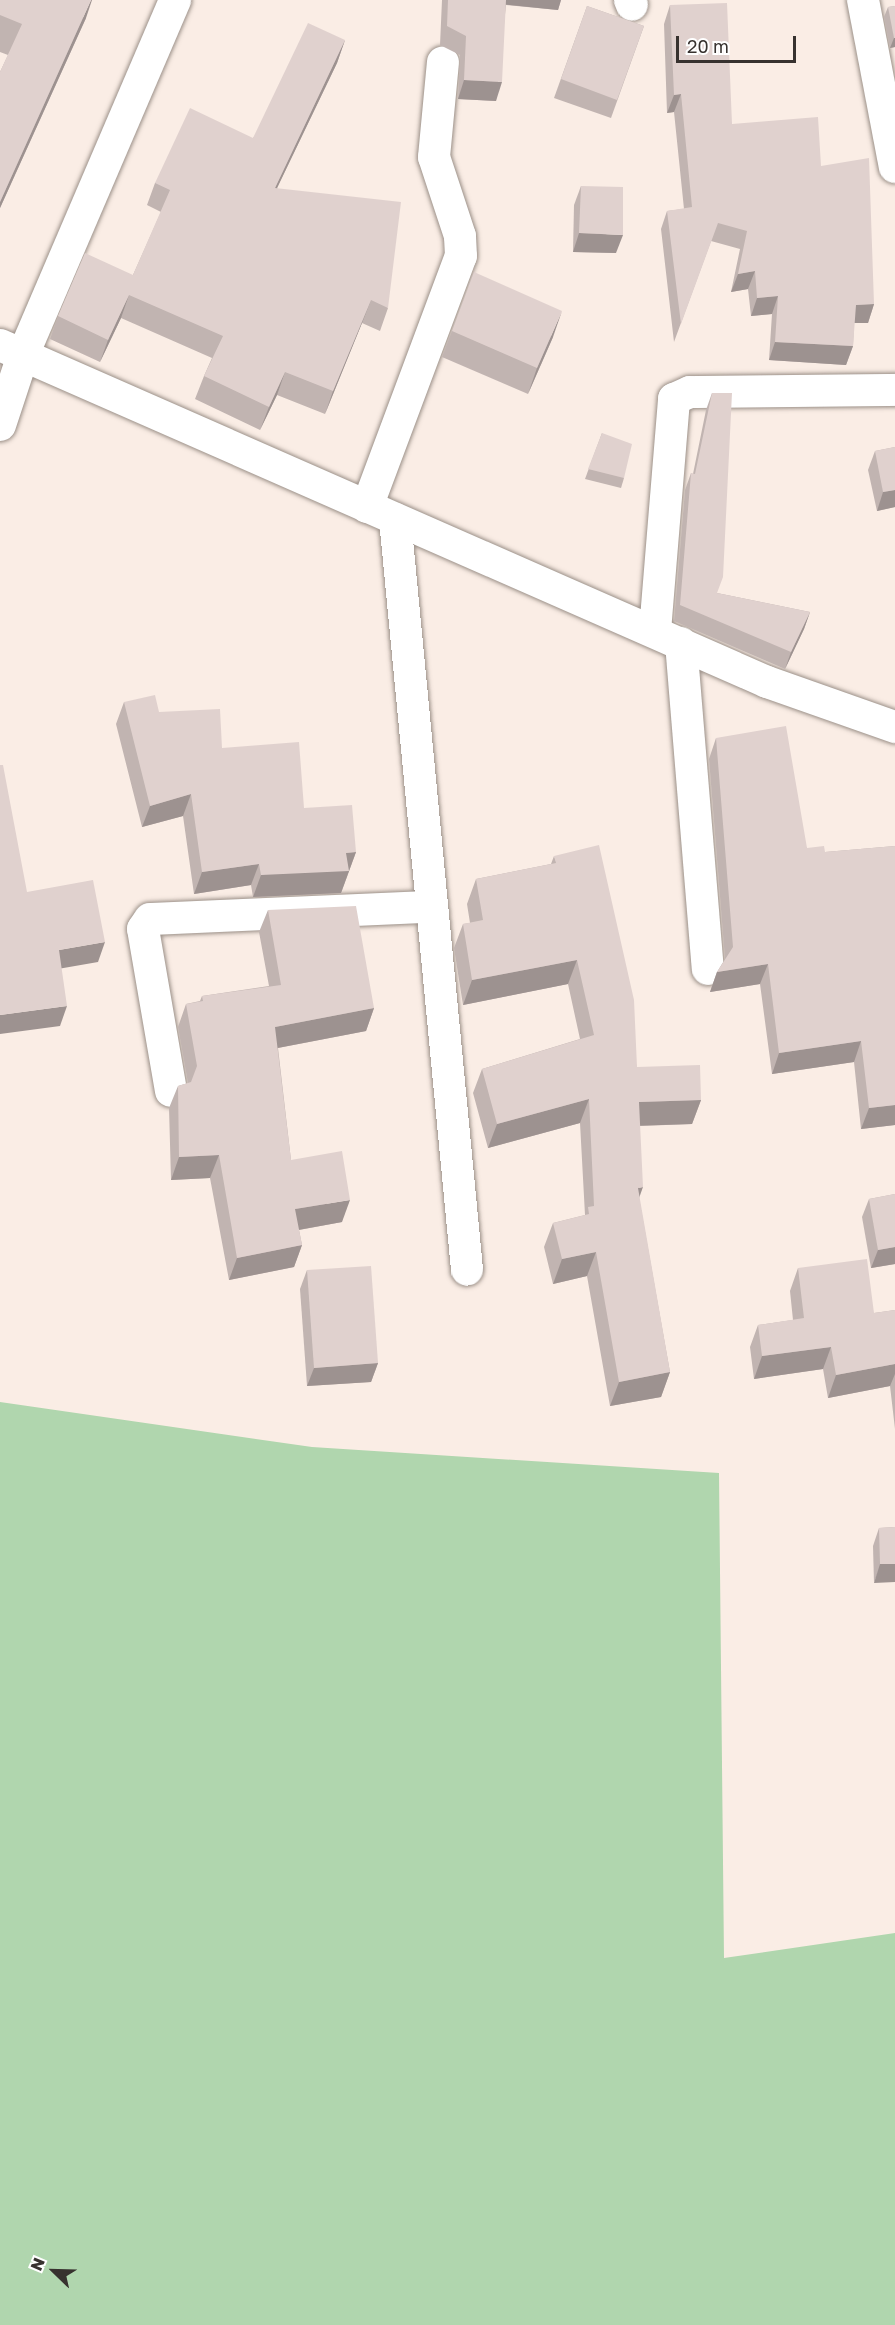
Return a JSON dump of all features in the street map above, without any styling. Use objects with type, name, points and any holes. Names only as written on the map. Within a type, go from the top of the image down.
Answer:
[{"type":"street","points":[[0,425],[12,350],[175,0]]},
{"type":"street","points":[[863,0],[895,167]]},
{"type":"street","points":[[443,62],[433,151],[460,236],[461,256],[381,513],[429,907],[467,1270]]},
{"type":"street","points":[[12,350],[818,702],[895,727]]},
{"type":"street","points":[[708,969],[668,637],[674,399],[690,392],[895,390]]},
{"type":"street","points":[[171,1091],[143,929],[150,919],[429,907]]},
{"type":"green space","points":[[0,1402],[312,1447],[719,1473],[724,1958],[895,1933],[895,2325],[0,2325]]},
{"type":"building","points":[[0,0],[91,0],[0,202],[0,72],[22,24],[0,15]]},
{"type":"building","points":[[448,0],[506,0],[502,82],[464,80],[466,36],[447,26]]},
{"type":"building","points":[[727,3],[732,124],[818,117],[821,166],[869,158],[874,304],[856,305],[853,346],[775,342],[778,296],[757,298],[755,271],[738,274],[747,231],[718,223],[681,324],[667,211],[692,207],[681,94],[674,95],[670,5]]},
{"type":"building","points":[[587,6],[644,26],[617,100],[561,79]]},
{"type":"building","points":[[895,6],[895,38],[894,38],[888,7]]},
{"type":"building","points":[[308,23],[345,40],[275,188],[401,202],[388,308],[371,300],[333,391],[285,372],[269,407],[204,376],[223,336],[129,295],[108,340],[58,316],[85,253],[133,275],[170,190],[155,183],[190,108],[253,138]]},
{"type":"building","points":[[581,186],[623,187],[623,235],[579,233]]},
{"type":"building","points":[[474,272],[562,311],[537,368],[452,331]]},
{"type":"building","points":[[712,393],[732,393],[723,577],[717,593],[810,612],[791,652],[680,605],[691,473],[695,474]]},
{"type":"building","points":[[602,433],[632,444],[624,478],[588,469]]},
{"type":"building","points":[[895,447],[895,490],[883,492],[875,451]]},
{"type":"building","points":[[155,695],[159,712],[220,709],[222,748],[299,742],[304,808],[352,805],[356,852],[346,853],[349,871],[261,875],[259,864],[202,872],[191,794],[150,806],[124,702]]},
{"type":"building","points":[[786,726],[807,848],[824,846],[825,852],[895,846],[895,1105],[869,1108],[861,1041],[779,1053],[768,964],[717,972],[733,947],[716,738]]},
{"type":"building","points":[[0,765],[3,765],[27,892],[93,880],[105,942],[59,950],[67,1006],[0,1015]]},
{"type":"building","points":[[599,845],[634,1000],[637,1067],[700,1065],[701,1100],[639,1102],[643,1187],[638,1188],[670,1372],[619,1382],[596,1252],[562,1259],[553,1223],[589,1214],[588,1207],[594,1206],[589,1099],[497,1124],[482,1069],[594,1035],[577,960],[472,980],[463,924],[483,920],[476,879],[556,863],[554,856]]},
{"type":"building","points":[[356,906],[374,1008],[275,1027],[291,1160],[342,1151],[350,1200],[295,1209],[302,1245],[237,1258],[219,1155],[179,1157],[178,1086],[191,1082],[197,1066],[186,1004],[203,1001],[202,996],[281,985],[268,910]]},
{"type":"building","points":[[895,1194],[895,1247],[878,1250],[869,1199]]},
{"type":"building","points":[[867,1259],[874,1313],[895,1310],[895,1364],[836,1375],[831,1347],[762,1356],[758,1325],[804,1318],[798,1268]]},
{"type":"building","points":[[371,1266],[378,1363],[314,1368],[307,1270]]},
{"type":"building","points":[[895,1527],[895,1564],[880,1564],[879,1528]]}]
